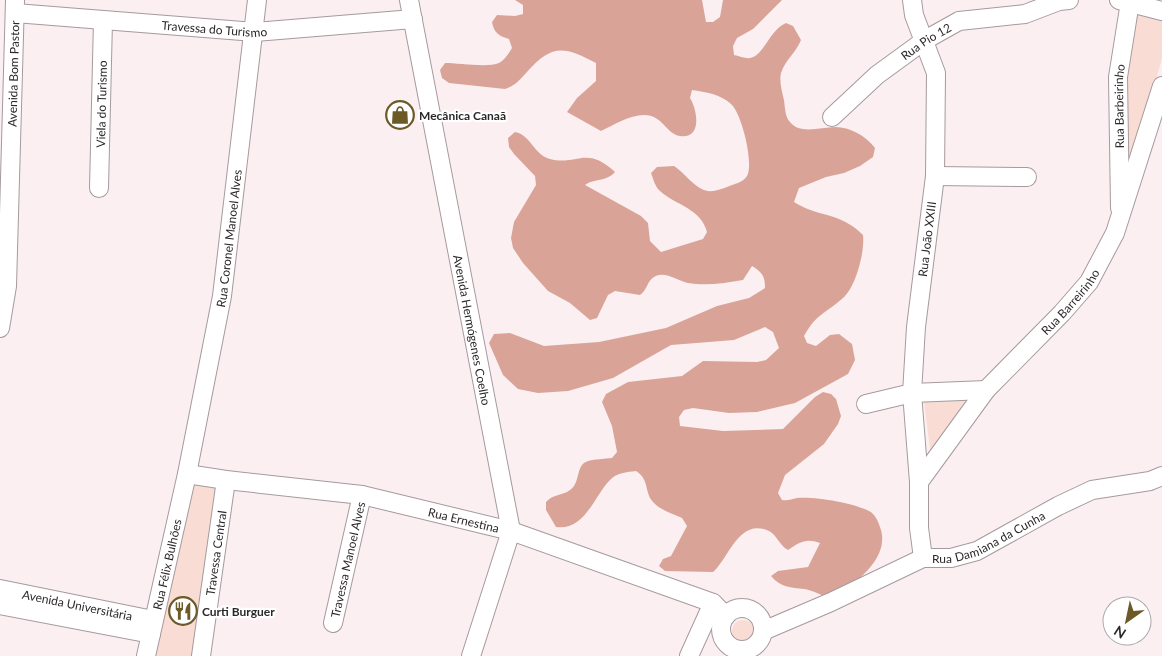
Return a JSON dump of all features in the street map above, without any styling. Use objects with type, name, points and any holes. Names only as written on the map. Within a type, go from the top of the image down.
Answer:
[{"type":"street","name":"Rua Coronel Manoel Alves","points":[[187,474],[222,296],[255,32],[257,0]]},
{"type":"street","name":"Avenida Hermógenes Coelho","points":[[409,0],[511,531],[471,656]]},
{"type":"street","name":"Rua João XXIII","points":[[912,0],[914,15],[936,72],[935,176],[916,327],[912,393],[919,482],[919,528],[923,558]]},
{"type":"street","name":"Rua Pio 12","points":[[832,117],[877,75],[925,40],[959,21],[1025,14],[1059,1],[1069,0]]},
{"type":"street","points":[[1124,1],[1162,11]]},
{"type":"street","name":"Rua Barbeirinho","points":[[1120,210],[1118,77],[1124,1]]},
{"type":"street","name":"Travessa do Turismo","points":[[15,7],[103,20],[255,32],[413,19]]},
{"type":"street","name":"Avenida Bom Pastor","points":[[0,328],[7,286],[15,7]]},
{"type":"street","name":"Viela do Turismo","points":[[99,188],[103,20]]},
{"type":"street","name":"Rua Barreirinho","points":[[919,482],[986,390],[1062,313],[1089,282],[1115,233],[1120,210],[1128,195],[1162,86]]},
{"type":"street","points":[[935,176],[1027,177]]},
{"type":"street","points":[[866,404],[912,393],[986,390]]},
{"type":"street","name":"Rua Ernestina","points":[[187,474],[362,495],[511,531],[713,603],[726,616]]},
{"type":"street","name":"Rua Félix Bulhões","points":[[146,656],[187,474]]},
{"type":"street","name":"Rua Damiana da Cunha","points":[[763,631],[831,602],[923,558],[951,558],[977,551],[1058,506],[1092,490],[1150,481],[1162,476]]},
{"type":"street","name":"Travessa Central","points":[[201,656],[226,480]]},
{"type":"street","name":"Travessa Manoel Alves","points":[[332,623],[362,495]]},
{"type":"street","name":"Avenida Universitária","points":[[0,589],[152,627]]},
{"type":"street","points":[[690,656],[713,603]]},
{"type":"street","name":"Avenida Universitária","points":[[0,605],[152,627]]},
{"type":"street","points":[[740,607],[752,610],[761,619],[763,631],[758,643],[737,652],[725,642],[720,631],[726,616],[740,607]]},
{"type":"shaded area","points":[[515,0],[702,0],[706,22],[713,22],[720,17],[723,0],[782,0],[753,29],[737,38],[733,46],[734,55],[747,58],[755,56],[780,26],[786,23],[793,26],[801,40],[785,64],[780,76],[788,120],[794,126],[805,129],[841,127],[852,130],[875,148],[873,157],[860,166],[799,188],[794,202],[812,211],[846,222],[863,235],[861,259],[856,277],[848,293],[817,318],[804,336],[807,343],[816,346],[830,335],[839,334],[852,344],[855,360],[848,374],[795,403],[757,412],[729,413],[693,408],[684,410],[679,417],[680,426],[723,431],[783,429],[815,397],[823,392],[831,394],[836,399],[841,416],[838,424],[824,444],[785,475],[778,493],[782,500],[813,498],[844,503],[869,511],[876,518],[882,539],[880,550],[875,560],[859,579],[838,593],[828,598],[810,590],[786,586],[774,580],[771,576],[778,571],[808,567],[820,543],[803,542],[788,550],[772,533],[759,528],[742,534],[713,572],[665,571],[659,566],[663,559],[671,556],[687,526],[682,518],[663,510],[653,502],[643,478],[636,471],[622,473],[612,478],[588,511],[574,524],[566,527],[556,527],[546,510],[546,502],[549,499],[567,492],[573,487],[579,470],[584,463],[591,460],[612,458],[617,452],[612,426],[602,402],[606,394],[628,382],[682,376],[703,361],[757,362],[766,360],[779,348],[773,332],[765,327],[734,340],[671,345],[613,378],[568,391],[538,393],[518,389],[503,375],[489,343],[494,334],[510,333],[544,346],[599,342],[666,328],[717,306],[749,298],[765,288],[762,275],[752,266],[743,280],[716,284],[688,283],[667,275],[658,275],[652,279],[640,295],[615,291],[608,295],[597,318],[590,320],[570,303],[548,291],[523,263],[513,248],[511,238],[514,222],[536,185],[535,176],[509,147],[508,138],[515,132],[525,137],[540,154],[550,159],[589,158],[605,164],[615,172],[608,177],[585,185],[641,216],[648,223],[650,241],[661,252],[703,239],[707,232],[699,217],[658,189],[651,173],[657,167],[674,166],[703,190],[713,191],[743,180],[749,170],[749,161],[746,139],[735,109],[727,101],[713,94],[692,90],[690,98],[695,109],[696,122],[692,133],[687,136],[675,135],[660,121],[650,116],[638,115],[601,131],[567,112],[577,98],[596,81],[596,63],[575,53],[558,51],[543,57],[516,83],[505,89],[449,83],[442,78],[440,70],[445,63],[488,65],[499,63],[505,58],[512,48],[509,39],[497,34],[492,22],[497,15],[515,16],[523,14],[523,5]]},
{"type":"shaded area","points":[[1134,6],[1162,16],[1162,58],[1124,196],[1124,83]]},
{"type":"shaded area","points":[[974,399],[931,456],[924,402]]},
{"type":"shaded area","points":[[193,480],[218,485],[193,656],[154,656]]},
{"type":"shaded area","points":[[743,620],[751,623],[754,631],[751,639],[743,642],[735,639],[732,631],[735,623]]},
{"type":"place","name":"Mecânica Canaã","points":[[400,115]]},
{"type":"place","name":"Curti Burguer","points":[[183,611]]}]
